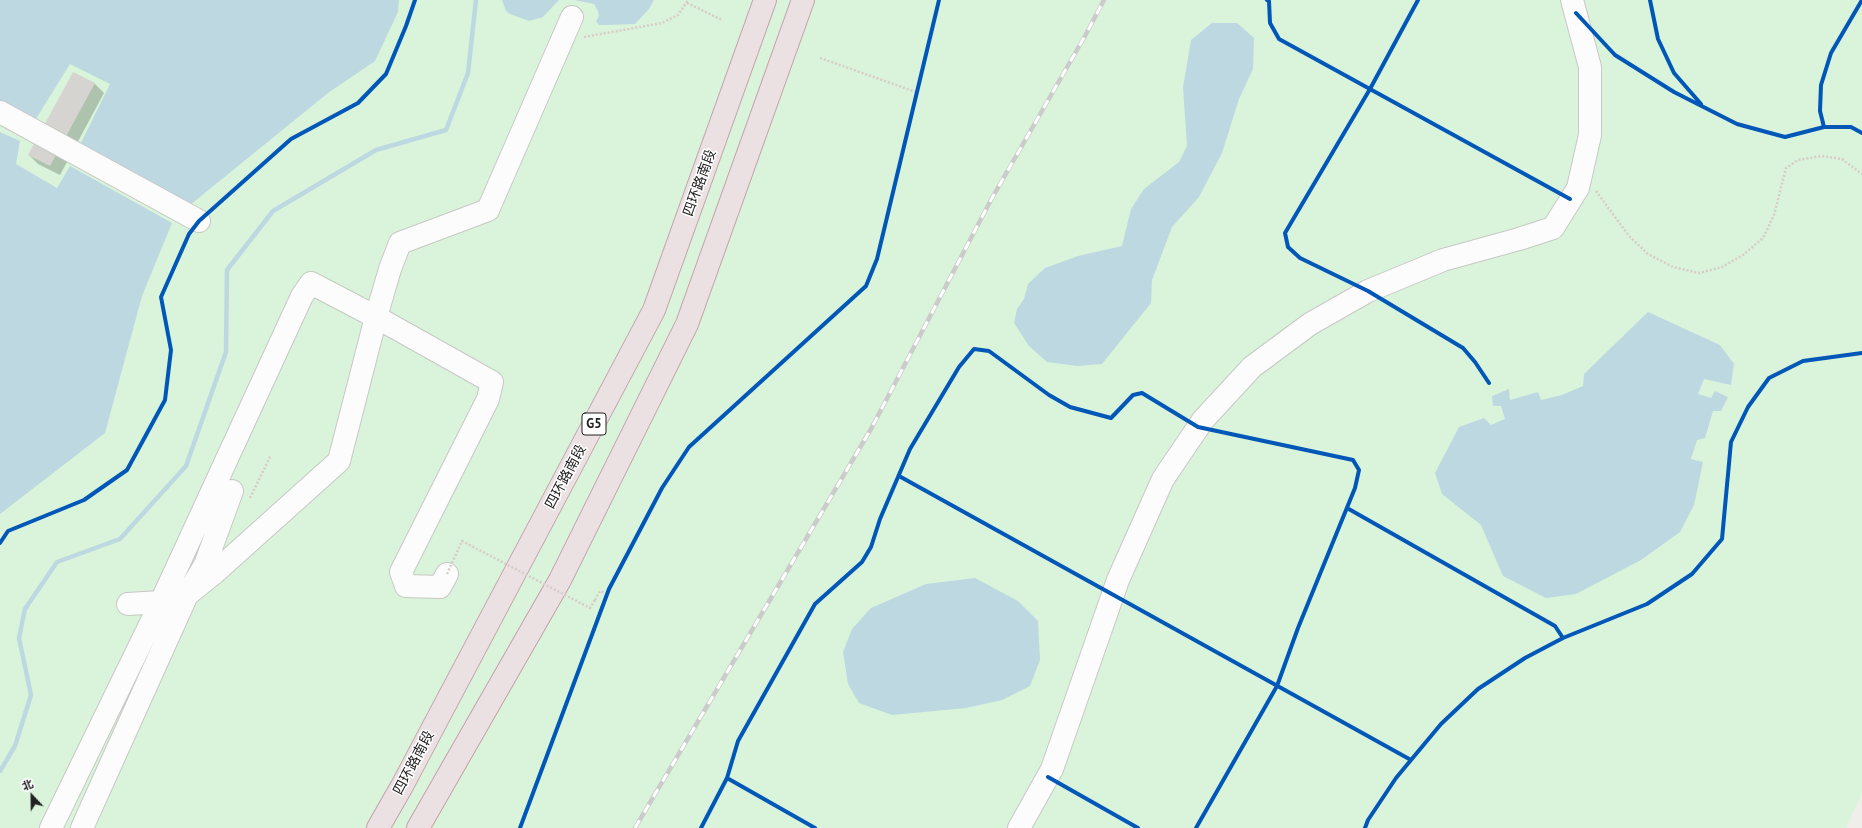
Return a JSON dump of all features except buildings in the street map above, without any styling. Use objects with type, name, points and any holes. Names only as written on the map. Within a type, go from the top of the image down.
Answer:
[{"type":"highway","name":"四环路南段","points":[[378,828],[402,786],[654,310],[765,0]]},
{"type":"highway","points":[[418,828],[560,580],[687,324],[803,0]]},
{"type":"lane","points":[[1020,828],[1052,769],[1118,580],[1163,479],[1203,420],[1252,367],[1310,324],[1372,289],[1443,260],[1553,228],[1578,188],[1590,136],[1590,67],[1572,0]]},
{"type":"lane","points":[[128,604],[161,602],[187,595],[212,575],[339,461],[376,316],[390,269],[400,243],[488,210],[572,17]]},
{"type":"lane","points":[[0,112],[199,222]]},
{"type":"lane","points":[[51,828],[161,602],[302,296],[311,282],[376,316],[492,382],[488,400],[401,572],[406,586],[440,587],[447,574]]},
{"type":"lane","points":[[82,828],[187,595],[205,565],[232,491]]},
{"type":"path","points":[[562,41],[662,23],[678,15],[688,2],[722,20]]},
{"type":"path","points":[[820,58],[916,92]]},
{"type":"path","points":[[915,100],[918,85]]},
{"type":"path","points":[[1582,170],[1629,236],[1648,254],[1672,267],[1699,273],[1722,267],[1743,255],[1763,238],[1774,215],[1786,168],[1798,160],[1822,156],[1842,159],[1862,174]]},
{"type":"path","points":[[447,574],[462,541],[590,608],[600,591],[607,594]]},
{"type":"path","points":[[604,602],[609,589]]},
{"type":"green space","points":[[0,0],[1862,0],[1862,793],[1846,828],[0,828]]},
{"type":"water","points":[[0,0],[399,0],[398,12],[375,61],[328,93],[190,205],[79,147],[110,84],[70,64],[34,122],[0,103]]},
{"type":"water","points":[[502,0],[559,0],[543,17],[529,21],[506,11]]},
{"type":"water","points":[[574,0],[654,0],[649,9],[635,24],[599,25],[596,21],[599,16],[598,11],[594,4]]},
{"type":"water","points":[[1212,23],[1237,23],[1254,38],[1253,69],[1239,99],[1222,153],[1199,197],[1172,227],[1152,280],[1151,303],[1102,364],[1077,366],[1047,362],[1029,346],[1014,323],[1017,309],[1024,299],[1028,284],[1045,268],[1078,256],[1122,246],[1131,209],[1144,189],[1179,162],[1187,146],[1183,87],[1191,40]]},
{"type":"water","points":[[0,132],[20,141],[16,164],[57,188],[70,166],[172,223],[142,296],[105,433],[0,514]]},
{"type":"water","points":[[1648,312],[1720,345],[1734,364],[1731,385],[1704,379],[1698,394],[1711,398],[1715,391],[1728,397],[1721,411],[1713,411],[1705,438],[1697,440],[1691,459],[1703,462],[1694,505],[1680,532],[1641,560],[1576,594],[1546,598],[1503,576],[1481,525],[1442,494],[1435,473],[1459,427],[1484,418],[1491,425],[1505,419],[1501,406],[1493,406],[1492,396],[1509,389],[1510,400],[1538,392],[1541,400],[1562,395],[1583,386],[1584,374]]},
{"type":"water","points":[[975,578],[1018,601],[1038,621],[1040,660],[1030,686],[1002,700],[966,708],[892,715],[859,703],[848,684],[843,652],[852,629],[871,608],[926,584]]},
{"type":"waterway","points":[[0,771],[15,746],[31,695],[19,638],[25,609],[57,562],[120,539],[186,466],[226,352],[227,270],[273,211],[376,150],[446,130],[468,73],[476,0]]},
{"type":"railway","points":[[635,828],[871,429],[992,198],[1104,0]]},
{"type":"cycle path","points":[[0,543],[8,531],[84,500],[127,470],[165,400],[171,350],[161,297],[189,234],[199,221],[291,139],[358,103],[386,74],[415,0]]},
{"type":"cycle path","points":[[520,828],[609,589],[662,488],[689,447],[866,286],[877,259],[939,0]]},
{"type":"cycle path","points":[[1267,0],[1269,1],[1270,23],[1279,39],[1570,199]]},
{"type":"cycle path","points":[[1418,0],[1370,89],[1285,233],[1288,247],[1300,258],[1368,291],[1463,348],[1475,362],[1489,383]]},
{"type":"cycle path","points":[[1650,0],[1658,39],[1674,73],[1701,104]]},
{"type":"cycle path","points":[[1824,127],[1820,111],[1821,85],[1831,53],[1862,0]]},
{"type":"cycle path","points":[[1576,13],[1615,55],[1674,92],[1737,124],[1785,137],[1824,127],[1851,127],[1862,133]]},
{"type":"cycle path","points":[[701,828],[727,778],[738,741],[815,604],[862,562],[871,547],[880,519],[910,449],[959,367],[974,349],[989,351],[1049,395],[1070,407],[1111,418],[1133,395],[1142,393],[1198,427],[1353,460],[1359,470],[1355,488],[1298,628],[1277,686],[1196,828]]},
{"type":"cycle path","points":[[1365,828],[1368,820],[1396,778],[1441,724],[1478,689],[1525,658],[1563,638],[1647,604],[1692,574],[1722,539],[1731,442],[1748,407],[1769,378],[1803,361],[1862,353]]},
{"type":"cycle path","points":[[899,476],[1411,760]]},
{"type":"cycle path","points":[[1347,508],[1555,626],[1563,638]]},
{"type":"cycle path","points":[[1048,777],[1138,828]]},
{"type":"cycle path","points":[[727,778],[815,828]]}]
